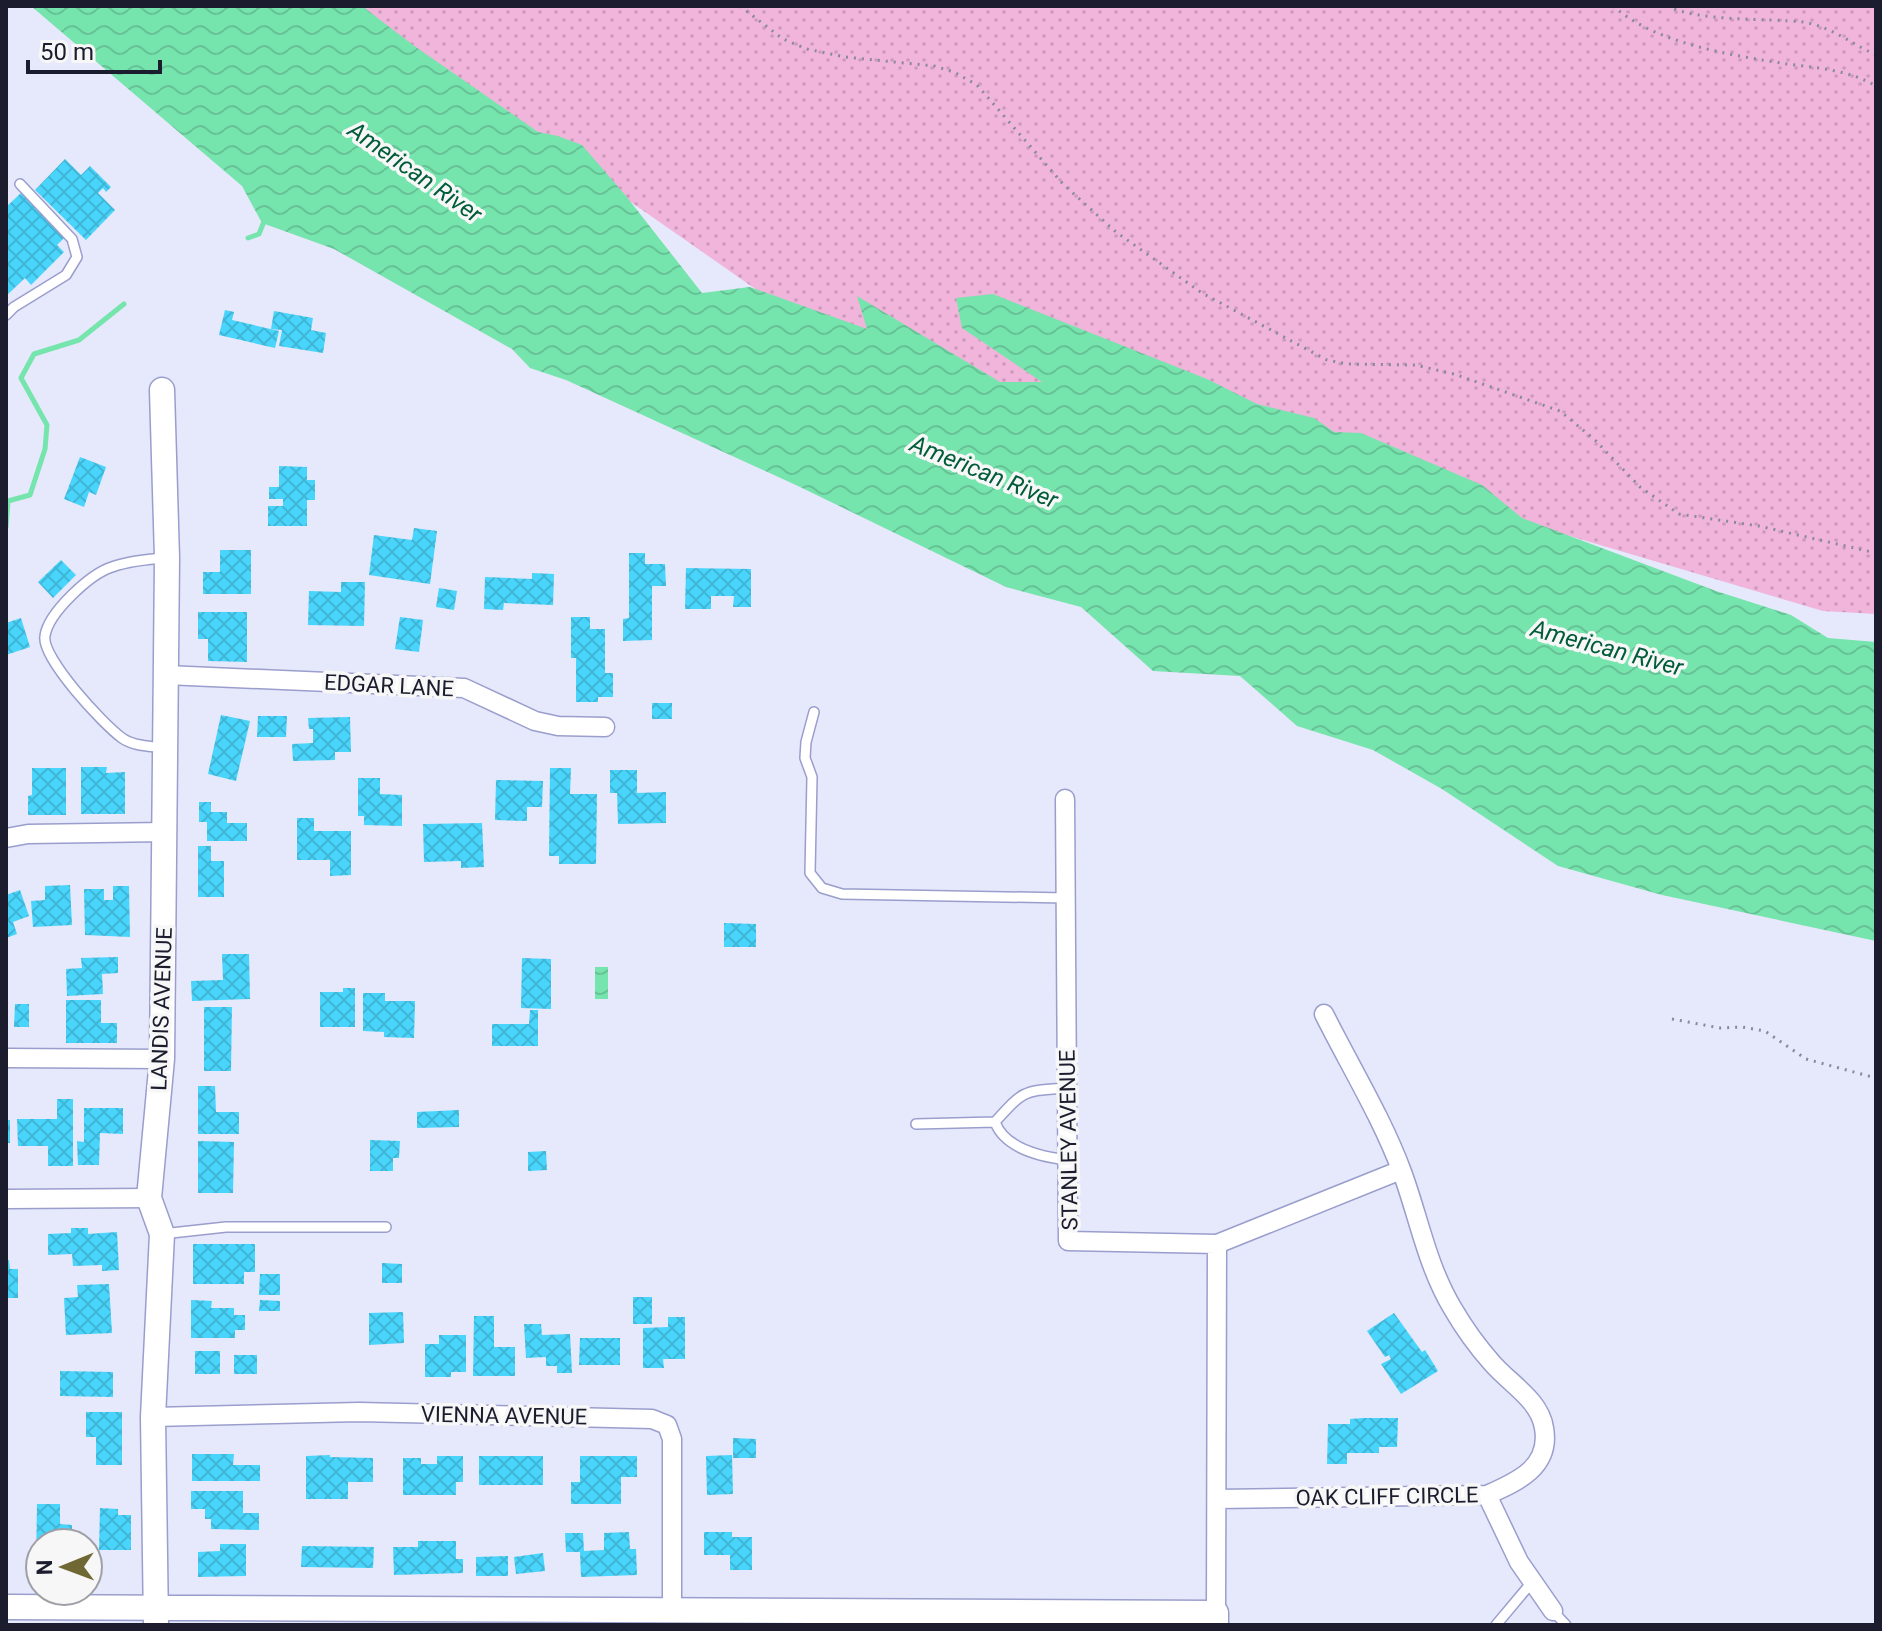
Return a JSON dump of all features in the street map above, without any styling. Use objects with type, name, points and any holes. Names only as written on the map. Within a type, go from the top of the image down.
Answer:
[{"type":"street","name":"LANDIS AVENUE","points":[[156,1616],[153,1417],[162,1234],[149,1198],[162,1059],[167,558],[162,390]]},
{"type":"street","name":"EDGAR LANE","points":[[166,675],[464,688],[535,721],[558,726],[605,727]]},
{"type":"street","name":"STANLEY AVENUE","points":[[1065,799],[1068,1241],[1217,1244]]},
{"type":"street","points":[[6,838],[28,834],[165,832]]},
{"type":"street","points":[[6,1607],[156,1616],[672,1610],[951,1618],[1216,1619],[1217,1244],[1401,1170],[1324,1014]]},
{"type":"street","points":[[6,1058],[162,1059]]},
{"type":"street","name":"OAK CLIFF CIRCLE","points":[[1217,1499],[1487,1495],[1531,1472],[1543,1450],[1544,1426],[1533,1404],[1494,1365],[1452,1307],[1423,1242],[1401,1170]]},
{"type":"street","points":[[6,1199],[149,1198]]},
{"type":"street","name":"VIENNA AVENUE","points":[[153,1417],[359,1412],[652,1419],[667,1425],[672,1439],[672,1610]]},
{"type":"street","points":[[1487,1495],[1506,1537],[1532,1582],[1560,1618]]},
{"type":"lane","points":[[6,315],[66,275],[77,257],[72,239],[20,184]]},
{"type":"lane","points":[[163,748],[123,739],[69,681],[45,647],[45,636],[62,606],[85,583],[109,568],[167,558]]},
{"type":"lane","points":[[814,712],[805,758],[812,777],[810,873],[822,888],[842,894],[1066,898]]},
{"type":"lane","points":[[916,1124],[995,1122],[1018,1096],[1032,1090],[1067,1088]]},
{"type":"lane","points":[[995,1122],[1005,1137],[1041,1157],[1068,1160]]},
{"type":"lane","points":[[162,1234],[226,1227],[386,1227]]},
{"type":"lane","points":[[1496,1625],[1532,1582]]},
{"type":"path","points":[[740,6],[783,39],[807,49],[845,57],[934,66],[954,72],[977,85],[1063,184],[1116,232],[1202,293],[1327,360],[1347,364],[1415,365],[1454,374],[1560,411],[1595,440],[1640,487],[1679,514],[1759,526],[1876,553]]},
{"type":"path","points":[[1613,6],[1646,28],[1707,48],[1742,57],[1847,72],[1876,86]]},
{"type":"path","points":[[1667,6],[1707,15],[1804,23],[1827,28],[1876,55]]},
{"type":"path","points":[[1672,1019],[1720,1028],[1742,1027],[1765,1031],[1806,1059],[1876,1078]]},
{"type":"shaded area","points":[[363,6],[1876,6],[1876,614],[1823,611],[1448,500],[1109,440],[797,318],[389,33]]},
{"type":"water","name":"American River","points":[[31,6],[362,6],[538,132],[582,145],[702,293],[750,287],[867,329],[857,296],[1000,382],[1042,382],[962,328],[956,298],[993,294],[1207,379],[1257,404],[1314,418],[1334,432],[1361,433],[1482,485],[1522,518],[1716,591],[1791,615],[1828,638],[1876,642],[1876,941],[1662,895],[1558,866],[1442,789],[1373,750],[1297,726],[1240,676],[1153,671],[1081,607],[1006,587],[798,486],[566,380],[530,368],[512,349],[334,249],[262,223],[242,186]]},
{"type":"water","points":[[595,967],[608,967],[608,999],[595,999]]},
{"type":"building","points":[[65,159],[81,175],[90,166],[111,187],[106,192],[103,188],[98,193],[115,210],[86,240],[35,190]]},
{"type":"building","points":[[21,193],[64,238],[57,245],[64,252],[31,285],[25,278],[6,296],[6,207]]},
{"type":"building","points":[[225,310],[234,312],[232,320],[279,331],[275,348],[219,335]]},
{"type":"building","points":[[274,311],[313,318],[311,330],[326,333],[323,353],[279,346],[282,330],[271,329]]},
{"type":"building","points":[[80,457],[106,467],[96,495],[89,492],[84,507],[64,499]]},
{"type":"building","points":[[279,466],[307,467],[307,480],[315,480],[315,500],[307,500],[307,526],[268,526],[268,506],[283,506],[283,499],[269,499],[269,487],[279,487]]},
{"type":"building","points":[[414,528],[437,531],[430,584],[369,575],[374,535],[412,540]]},
{"type":"building","points":[[220,550],[251,550],[251,594],[203,594],[203,572],[220,572]]},
{"type":"building","points":[[629,553],[645,553],[645,564],[665,564],[666,586],[652,586],[652,640],[623,641],[623,619],[629,618]]},
{"type":"building","points":[[61,560],[76,575],[53,598],[38,582]]},
{"type":"building","points":[[686,568],[751,569],[751,607],[733,607],[734,596],[711,596],[711,609],[685,609]]},
{"type":"building","points":[[532,573],[554,574],[553,605],[504,603],[503,610],[484,609],[485,577],[532,579]]},
{"type":"building","points":[[341,582],[365,582],[364,626],[308,625],[309,591],[341,592]]},
{"type":"building","points":[[439,588],[457,591],[454,610],[436,607]]},
{"type":"building","points":[[198,612],[247,612],[247,662],[208,661],[208,639],[198,639]]},
{"type":"building","points":[[400,617],[423,620],[419,652],[395,649]]},
{"type":"building","points":[[571,617],[590,617],[590,629],[605,629],[605,673],[613,673],[613,697],[598,697],[598,702],[576,702],[576,658],[571,658]]},
{"type":"building","points":[[21,618],[30,647],[6,655],[6,623]]},
{"type":"building","points":[[652,703],[672,703],[672,719],[652,719]]},
{"type":"building","points":[[221,715],[250,721],[236,781],[208,774]]},
{"type":"building","points":[[258,716],[287,716],[286,737],[257,737]]},
{"type":"building","points":[[350,717],[351,752],[335,752],[335,760],[293,761],[292,744],[313,743],[313,729],[309,729],[308,718]]},
{"type":"building","points":[[81,767],[107,767],[106,773],[125,772],[125,814],[81,814]]},
{"type":"building","points":[[32,768],[66,768],[66,815],[28,815]]},
{"type":"building","points":[[550,768],[571,768],[570,794],[597,794],[596,864],[559,864],[559,856],[549,856]]},
{"type":"building","points":[[610,770],[637,770],[637,793],[666,792],[666,823],[618,824],[617,793],[610,793]]},
{"type":"building","points":[[358,778],[380,778],[380,794],[402,795],[402,826],[364,825],[364,816],[358,816]]},
{"type":"building","points":[[496,780],[543,781],[542,807],[527,807],[527,821],[495,820]]},
{"type":"building","points":[[199,802],[211,802],[211,812],[227,812],[227,823],[247,823],[247,841],[207,841],[207,822],[199,822]]},
{"type":"building","points":[[297,818],[314,818],[314,831],[351,831],[351,875],[330,876],[330,860],[297,860]]},
{"type":"building","points":[[482,823],[484,867],[461,868],[461,861],[424,862],[423,824]]},
{"type":"building","points":[[198,846],[211,846],[211,861],[224,861],[224,897],[198,897]]},
{"type":"building","points":[[70,885],[72,925],[33,927],[31,901],[45,900],[45,886]]},
{"type":"building","points":[[113,886],[129,886],[130,937],[85,935],[84,889],[104,889],[104,900],[113,900]]},
{"type":"building","points":[[20,890],[29,916],[13,922],[17,934],[6,938],[6,895]]},
{"type":"building","points":[[724,923],[756,924],[756,947],[724,947]]},
{"type":"building","points":[[222,954],[249,954],[250,999],[192,1001],[191,981],[223,980]]},
{"type":"building","points":[[118,957],[118,973],[102,974],[103,994],[67,996],[66,969],[82,968],[81,958]]},
{"type":"building","points":[[522,958],[551,959],[551,1009],[521,1008]]},
{"type":"building","points":[[343,988],[355,988],[355,1027],[320,1027],[320,992],[343,992]]},
{"type":"building","points":[[363,993],[385,993],[385,1001],[415,1001],[414,1038],[384,1037],[384,1032],[363,1031]]},
{"type":"building","points":[[66,1000],[101,1000],[101,1023],[117,1023],[117,1043],[66,1043]]},
{"type":"building","points":[[15,1004],[29,1004],[29,1027],[14,1027]]},
{"type":"building","points":[[204,1007],[232,1007],[231,1071],[204,1071]]},
{"type":"building","points":[[530,1010],[538,1010],[538,1046],[492,1046],[492,1024],[529,1024]]},
{"type":"building","points":[[198,1086],[215,1086],[216,1112],[239,1112],[239,1134],[198,1134]]},
{"type":"building","points":[[57,1099],[73,1099],[73,1166],[48,1166],[48,1146],[18,1146],[17,1119],[57,1119]]},
{"type":"building","points":[[84,1108],[123,1108],[123,1134],[100,1133],[99,1165],[78,1165],[77,1141],[84,1142]]},
{"type":"building","points":[[459,1110],[459,1127],[417,1128],[417,1112]]},
{"type":"building","points":[[6,1120],[10,1120],[10,1143],[6,1143]]},
{"type":"building","points":[[370,1140],[400,1141],[399,1158],[393,1158],[393,1171],[370,1171]]},
{"type":"building","points":[[198,1141],[234,1142],[233,1193],[198,1193]]},
{"type":"building","points":[[546,1151],[547,1170],[528,1171],[528,1152]]},
{"type":"building","points":[[71,1228],[88,1228],[88,1234],[117,1232],[119,1270],[102,1271],[102,1265],[73,1266],[72,1254],[48,1255],[48,1234],[71,1233]]},
{"type":"building","points":[[193,1244],[255,1244],[255,1272],[244,1272],[244,1284],[193,1284]]},
{"type":"building","points":[[6,1260],[9,1260],[10,1269],[18,1269],[18,1298],[6,1298]]},
{"type":"building","points":[[382,1263],[402,1264],[402,1283],[382,1283]]},
{"type":"building","points":[[260,1274],[280,1274],[280,1295],[259,1295]]},
{"type":"building","points":[[109,1284],[112,1333],[66,1335],[64,1298],[78,1297],[77,1285]]},
{"type":"building","points":[[633,1297],[652,1297],[652,1324],[633,1324]]},
{"type":"building","points":[[191,1300],[212,1301],[211,1308],[234,1308],[234,1315],[245,1315],[245,1330],[235,1330],[235,1338],[191,1338]]},
{"type":"building","points":[[260,1300],[280,1301],[280,1311],[259,1311]]},
{"type":"building","points":[[403,1312],[404,1343],[369,1345],[369,1313]]},
{"type":"building","points":[[1394,1313],[1438,1371],[1401,1394],[1381,1364],[1391,1359],[1389,1355],[1385,1357],[1367,1331]]},
{"type":"building","points":[[474,1316],[494,1316],[494,1347],[515,1347],[515,1376],[473,1376]]},
{"type":"building","points":[[668,1317],[685,1317],[685,1359],[663,1359],[664,1368],[643,1368],[643,1328],[668,1327]]},
{"type":"building","points":[[524,1324],[541,1324],[542,1335],[570,1334],[572,1373],[557,1373],[557,1366],[546,1366],[546,1357],[526,1358]]},
{"type":"building","points":[[439,1335],[466,1335],[466,1372],[451,1372],[451,1377],[425,1377],[425,1344],[439,1344]]},
{"type":"building","points":[[580,1338],[620,1338],[620,1365],[579,1365]]},
{"type":"building","points":[[195,1351],[220,1351],[220,1374],[195,1374]]},
{"type":"building","points":[[234,1355],[257,1355],[257,1374],[234,1374]]},
{"type":"building","points":[[60,1371],[113,1372],[113,1397],[60,1396]]},
{"type":"building","points":[[86,1412],[122,1412],[122,1465],[96,1465],[96,1437],[86,1437]]},
{"type":"building","points":[[1398,1418],[1397,1447],[1379,1447],[1379,1453],[1347,1453],[1347,1464],[1327,1464],[1328,1424],[1350,1424],[1350,1419]]},
{"type":"building","points":[[733,1438],[756,1439],[756,1458],[733,1458]]},
{"type":"building","points":[[192,1454],[234,1454],[233,1465],[260,1465],[260,1481],[192,1481]]},
{"type":"building","points":[[732,1455],[733,1494],[707,1495],[706,1456]]},
{"type":"building","points":[[306,1456],[373,1458],[373,1482],[348,1482],[348,1499],[306,1499]]},
{"type":"building","points":[[437,1456],[463,1456],[463,1482],[456,1482],[456,1495],[403,1495],[403,1458],[421,1458],[421,1464],[437,1464]]},
{"type":"building","points":[[479,1456],[543,1456],[543,1485],[479,1485]]},
{"type":"building","points":[[580,1456],[637,1456],[637,1477],[621,1477],[621,1504],[571,1504],[571,1482],[580,1482]]},
{"type":"building","points":[[191,1491],[243,1491],[243,1513],[259,1513],[259,1530],[211,1529],[211,1519],[205,1519],[205,1509],[191,1509]]},
{"type":"building","points":[[37,1504],[60,1504],[60,1524],[72,1525],[72,1527],[37,1527]]},
{"type":"building","points":[[100,1508],[118,1509],[118,1515],[131,1515],[131,1550],[104,1550],[104,1527],[100,1527]]},
{"type":"building","points":[[629,1532],[630,1549],[636,1549],[637,1575],[581,1577],[580,1552],[566,1552],[565,1533],[583,1533],[584,1551],[604,1550],[604,1533]]},
{"type":"building","points":[[704,1532],[732,1532],[732,1537],[752,1537],[752,1570],[730,1570],[730,1555],[704,1555]]},
{"type":"building","points":[[418,1541],[456,1541],[456,1559],[463,1559],[463,1573],[394,1575],[393,1547],[418,1547]]},
{"type":"building","points":[[220,1544],[246,1544],[246,1576],[198,1577],[198,1552],[220,1551]]},
{"type":"building","points":[[302,1546],[374,1547],[373,1568],[301,1567]]},
{"type":"building","points":[[543,1553],[545,1571],[516,1574],[514,1557]]},
{"type":"building","points":[[508,1556],[508,1576],[476,1576],[476,1557]]},
{"type":"waterway","points":[[248,238],[259,234],[265,219]]},
{"type":"waterway","points":[[6,527],[8,501],[30,495],[45,449],[47,425],[21,378],[34,354],[79,340],[124,304]]}]
